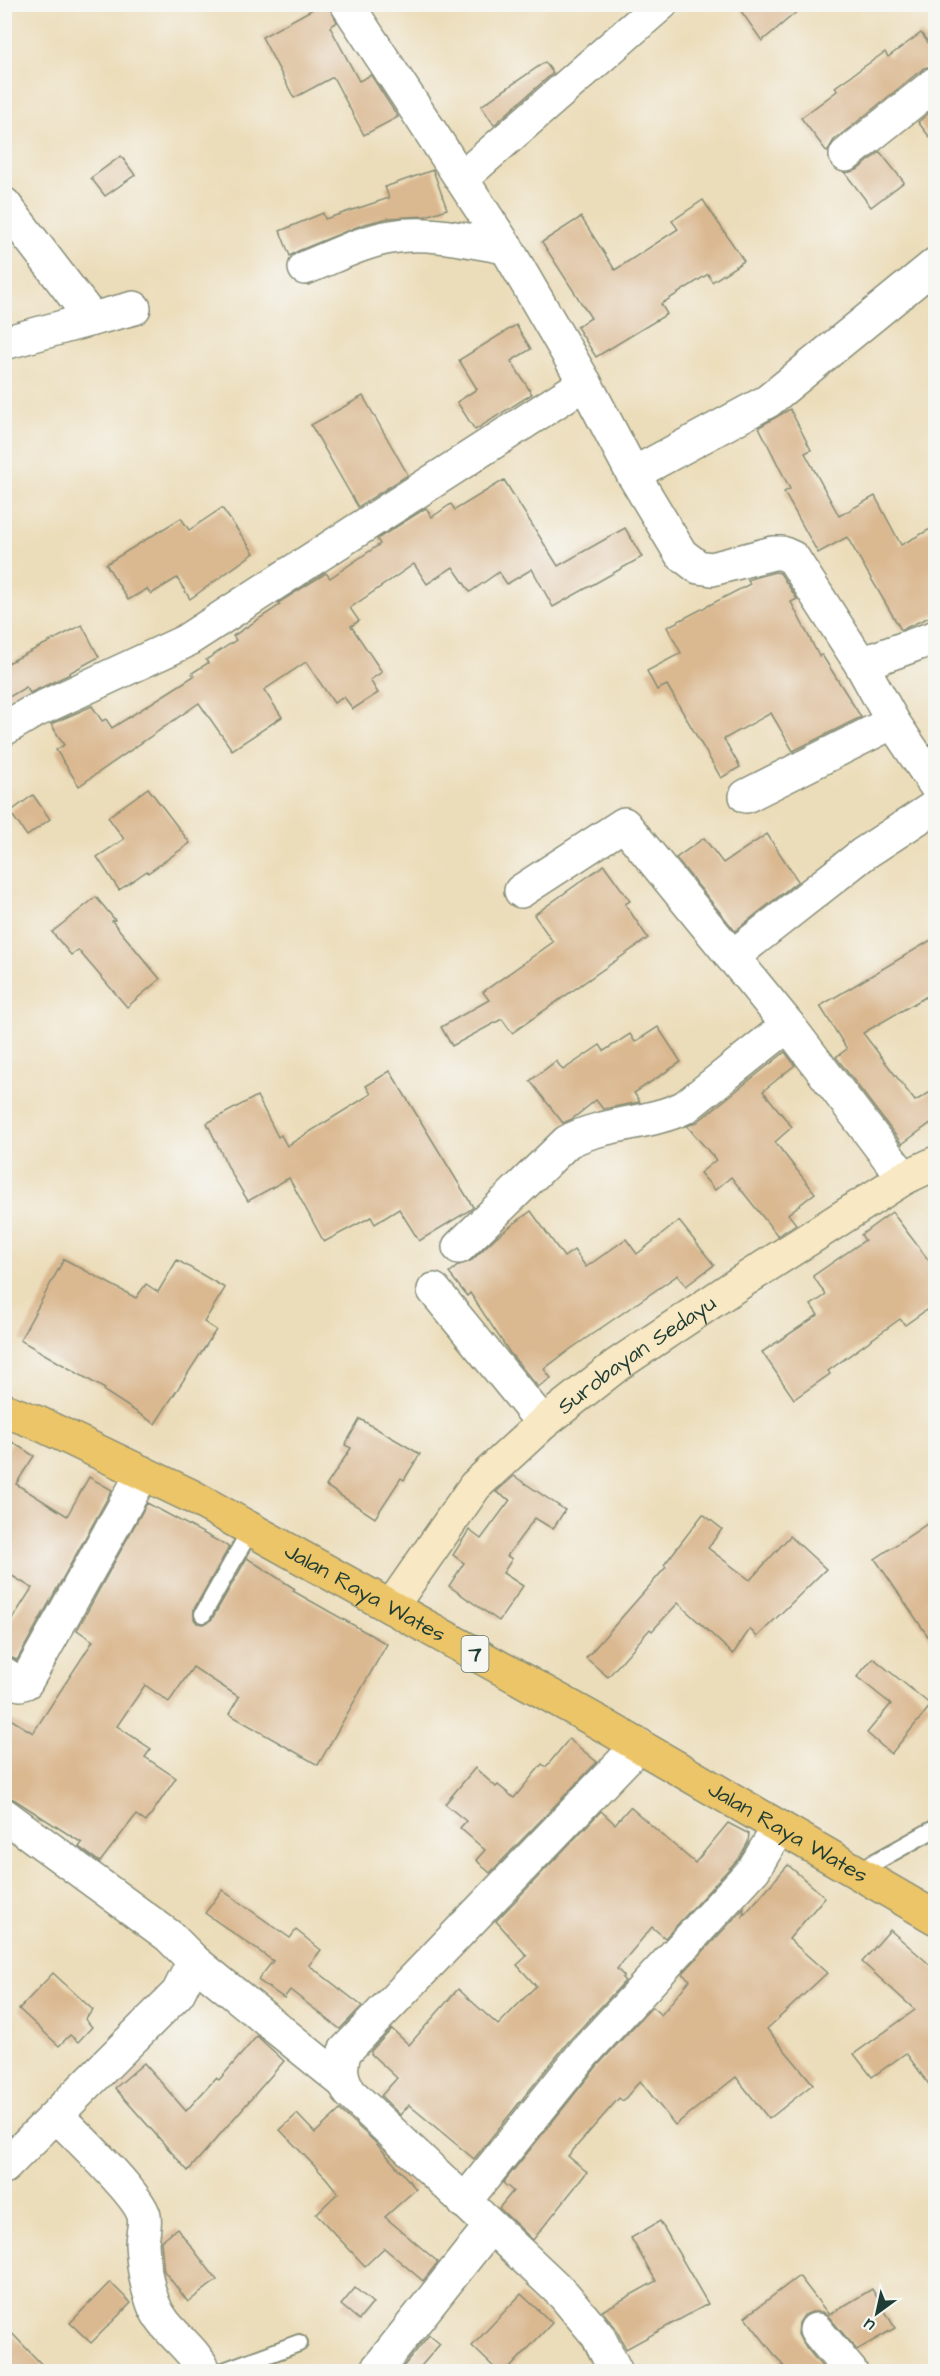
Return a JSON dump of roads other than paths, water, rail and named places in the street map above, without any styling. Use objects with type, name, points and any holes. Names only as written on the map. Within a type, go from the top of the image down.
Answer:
[{"type":"highway","name":"Jalan Raya Wates","points":[[4,1410],[39,1423],[191,1496],[639,1745],[936,1918]]},
{"type":"main road","name":"Surobayan Sedayu","points":[[392,1607],[475,1486],[543,1423],[617,1365],[741,1282],[904,1178],[936,1163]]},
{"type":"street","points":[[347,4],[506,247],[585,383],[633,474],[681,554],[698,567],[712,569],[773,553],[782,553],[793,558],[861,664],[893,722],[936,786]]},
{"type":"street","points":[[462,178],[661,4]]},
{"type":"street","points":[[846,155],[936,83]]},
{"type":"street","points":[[4,204],[92,319]]},
{"type":"street","points":[[304,268],[369,243],[406,235],[426,235],[506,247]]},
{"type":"street","points":[[633,474],[768,401],[936,264]]},
{"type":"street","points":[[4,344],[134,308]]},
{"type":"street","points":[[4,729],[31,713],[184,642],[585,383]]},
{"type":"street","points":[[861,664],[936,637]]},
{"type":"street","points":[[746,796],[893,722]]},
{"type":"street","points":[[732,957],[863,854],[936,806]]},
{"type":"street","points":[[521,891],[624,824],[788,1025],[904,1178]]},
{"type":"street","points":[[459,1247],[567,1142],[588,1132],[671,1114],[685,1107],[788,1025]]},
{"type":"street","points":[[434,1290],[543,1423]]},
{"type":"street","points":[[4,1674],[20,1684],[26,1682],[143,1473]]},
{"type":"street","points":[[342,2081],[341,2065],[345,2051],[639,1745]]},
{"type":"street","points":[[4,1815],[169,1936],[194,1961],[342,2081],[350,2093],[490,2228],[528,2261],[583,2317],[598,2336],[616,2372]]},
{"type":"street","points":[[464,2202],[584,2053],[754,1869],[779,1827]]},
{"type":"street","points":[[4,2167],[178,1993],[194,1961]]},
{"type":"street","points":[[57,2116],[135,2200],[144,2216],[142,2243],[144,2263],[153,2303],[162,2321],[201,2363],[205,2372]]},
{"type":"street","points":[[375,2372],[490,2228]]},
{"type":"street","points":[[816,2330],[851,2372]]},
{"type":"lane","points":[[203,1614],[251,1529]]},
{"type":"lane","points":[[857,1872],[936,1828]]},
{"type":"lane","points":[[221,2372],[298,2343]]}]
